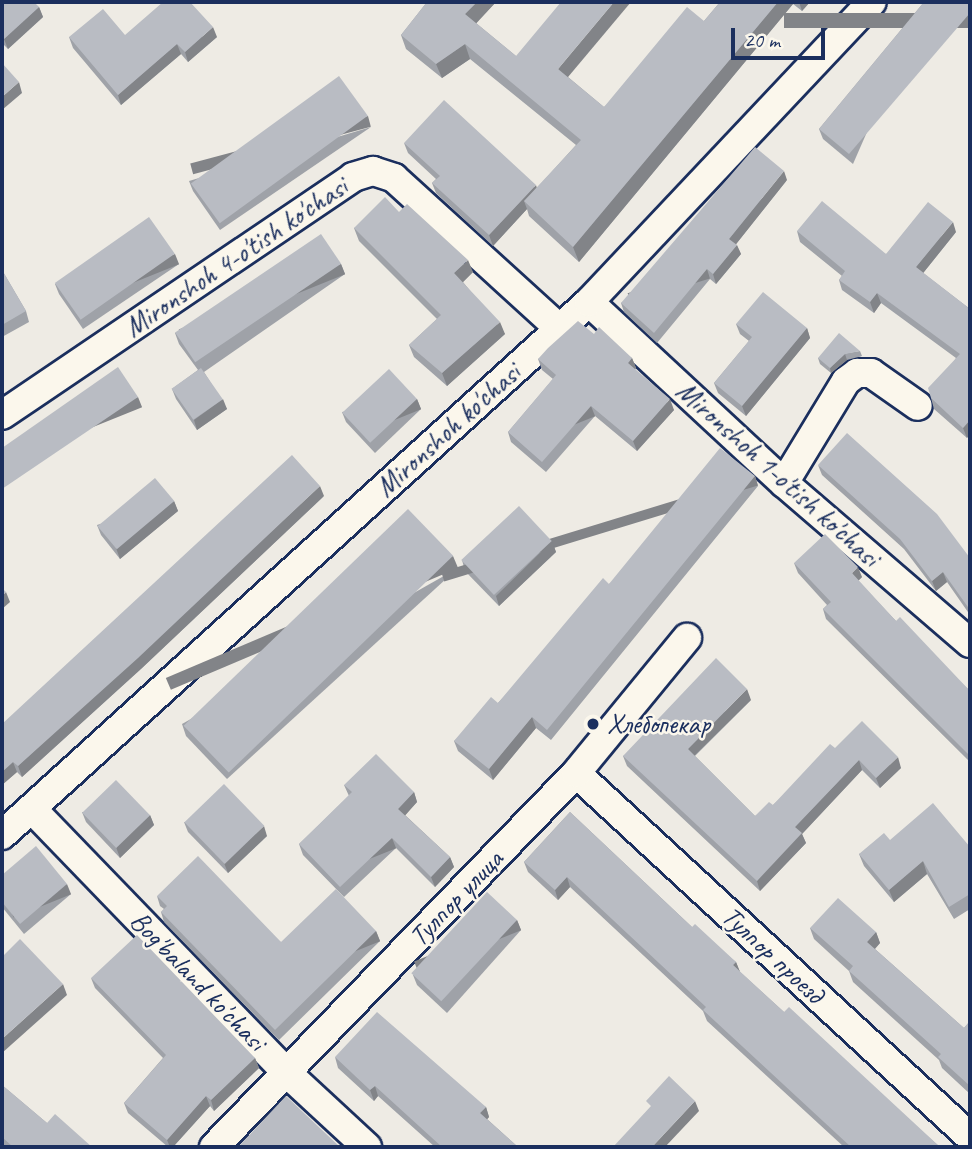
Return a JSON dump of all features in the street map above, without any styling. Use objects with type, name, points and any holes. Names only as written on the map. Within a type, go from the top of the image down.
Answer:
[{"type":"street","name":"Mironshoh ko'chasi","points":[[2,835],[33,810],[589,302],[872,2]]},
{"type":"street","name":"Mironshoh 4-o'tish ko'chasi","points":[[2,415],[353,177],[373,171],[394,178],[559,328]]},
{"type":"street","name":"Mironshoh 1-o'tish ko'chasi","points":[[589,302],[784,483],[970,643]]},
{"type":"street","points":[[784,483],[846,381],[857,373],[871,373],[918,406]]},
{"type":"street","name":"Тулпор улица","points":[[214,1147],[576,773],[687,638]]},
{"type":"street","name":"Тулпор проезд","points":[[576,773],[970,1136]]},
{"type":"street","name":"Bog'baland ko'chasi","points":[[33,810],[287,1073],[367,1147]]},
{"type":"building","points":[[2,2],[34,2],[39,7],[4,39]]},
{"type":"building","points":[[163,2],[190,2],[213,27],[185,52],[177,44],[118,95],[69,37],[103,9],[125,35]]},
{"type":"building","points":[[427,2],[477,2],[465,14],[516,56],[561,2],[614,2],[558,69],[604,107],[687,7],[704,21],[720,2],[778,2],[573,247],[524,201],[581,140],[465,44],[436,64],[401,35]]},
{"type":"building","points":[[924,2],[970,2],[970,13],[849,154],[819,129]]},
{"type":"building","points":[[2,63],[19,82],[2,97]]},
{"type":"building","points":[[339,76],[368,116],[220,223],[191,184]]},
{"type":"building","points":[[444,100],[536,185],[489,235],[432,183],[440,176],[404,143]]},
{"type":"building","points":[[755,147],[784,171],[729,239],[737,245],[713,274],[707,269],[654,333],[621,303]]},
{"type":"building","points":[[385,197],[399,212],[407,204],[468,260],[454,273],[500,322],[442,373],[409,345],[441,315],[354,228]]},
{"type":"building","points":[[822,201],[886,254],[928,202],[953,222],[916,267],[970,309],[970,420],[963,428],[931,398],[928,388],[960,354],[877,293],[870,302],[839,280],[845,271],[797,231]]},
{"type":"building","points":[[149,217],[175,254],[81,320],[55,283]]},
{"type":"building","points":[[321,234],[341,264],[195,362],[175,332]]},
{"type":"building","points":[[2,270],[26,311],[2,325]]},
{"type":"building","points":[[763,292],[807,328],[742,406],[714,383],[752,337],[736,324]]},
{"type":"building","points":[[578,321],[594,334],[599,327],[632,358],[628,363],[670,399],[633,441],[591,406],[542,462],[508,432],[556,375],[538,359]]},
{"type":"building","points":[[839,333],[860,351],[845,354],[830,368],[818,358]]},
{"type":"building","points":[[118,367],[138,397],[2,489],[2,448]]},
{"type":"building","points":[[201,368],[223,399],[193,420],[172,389]]},
{"type":"building","points":[[389,369],[417,399],[370,443],[342,413]]},
{"type":"building","points":[[847,433],[937,514],[970,558],[970,610],[943,572],[932,581],[900,539],[818,465]]},
{"type":"building","points":[[720,448],[755,476],[547,730],[532,717],[489,769],[454,741],[491,697],[498,703],[603,578],[609,584]]},
{"type":"building","points":[[292,455],[320,486],[138,658],[18,766],[13,762],[2,772],[2,724]]},
{"type":"building","points":[[155,478],[174,501],[117,549],[98,526]]},
{"type":"building","points":[[519,506],[552,541],[494,595],[461,560]]},
{"type":"building","points":[[408,509],[453,556],[229,772],[184,726]]},
{"type":"building","points":[[825,534],[858,567],[852,573],[896,621],[900,617],[970,691],[970,756],[823,609],[831,602],[794,563]]},
{"type":"building","points":[[716,658],[747,689],[688,749],[755,816],[769,802],[773,805],[830,744],[835,748],[862,721],[898,757],[876,778],[859,760],[795,827],[802,833],[757,881],[623,756]]},
{"type":"building","points":[[376,754],[414,792],[398,809],[450,857],[431,877],[392,838],[340,887],[299,844],[352,792],[344,785]]},
{"type":"building","points":[[116,780],[150,815],[116,848],[82,813]]},
{"type":"building","points":[[224,784],[264,826],[225,864],[184,822]]},
{"type":"building","points":[[933,803],[970,847],[970,894],[949,907],[923,861],[889,890],[859,854],[884,833],[890,840]]},
{"type":"building","points":[[570,812],[692,927],[695,924],[736,962],[733,965],[784,1012],[789,1007],[940,1147],[851,1147],[703,1010],[706,1007],[567,877],[555,890],[524,862]]},
{"type":"building","points":[[36,846],[67,884],[20,924],[2,902],[2,875]]},
{"type":"building","points":[[198,856],[281,942],[336,889],[376,931],[275,1030],[161,912],[167,906],[157,896]]},
{"type":"building","points":[[487,892],[517,920],[441,1001],[411,973]]},
{"type":"building","points":[[838,898],[876,932],[867,942],[964,1028],[970,1021],[970,1086],[938,1057],[941,1054],[849,971],[853,966],[810,928]]},
{"type":"building","points":[[137,935],[255,1058],[211,1100],[206,1096],[167,1140],[124,1103],[166,1055],[91,978]]},
{"type":"building","points":[[20,939],[63,984],[2,1039],[2,957]]},
{"type":"building","points":[[377,1012],[486,1107],[480,1113],[518,1147],[442,1147],[375,1086],[370,1090],[335,1057]]},
{"type":"building","points":[[669,1076],[695,1101],[652,1147],[613,1147],[651,1106],[646,1101]]},
{"type":"building","points":[[2,1085],[47,1123],[55,1114],[92,1147],[13,1147],[2,1137]]},
{"type":"building","points":[[286,1096],[340,1147],[238,1147]]},
{"type":"place","name":"Хлебопекар","points":[[593,724]]}]
